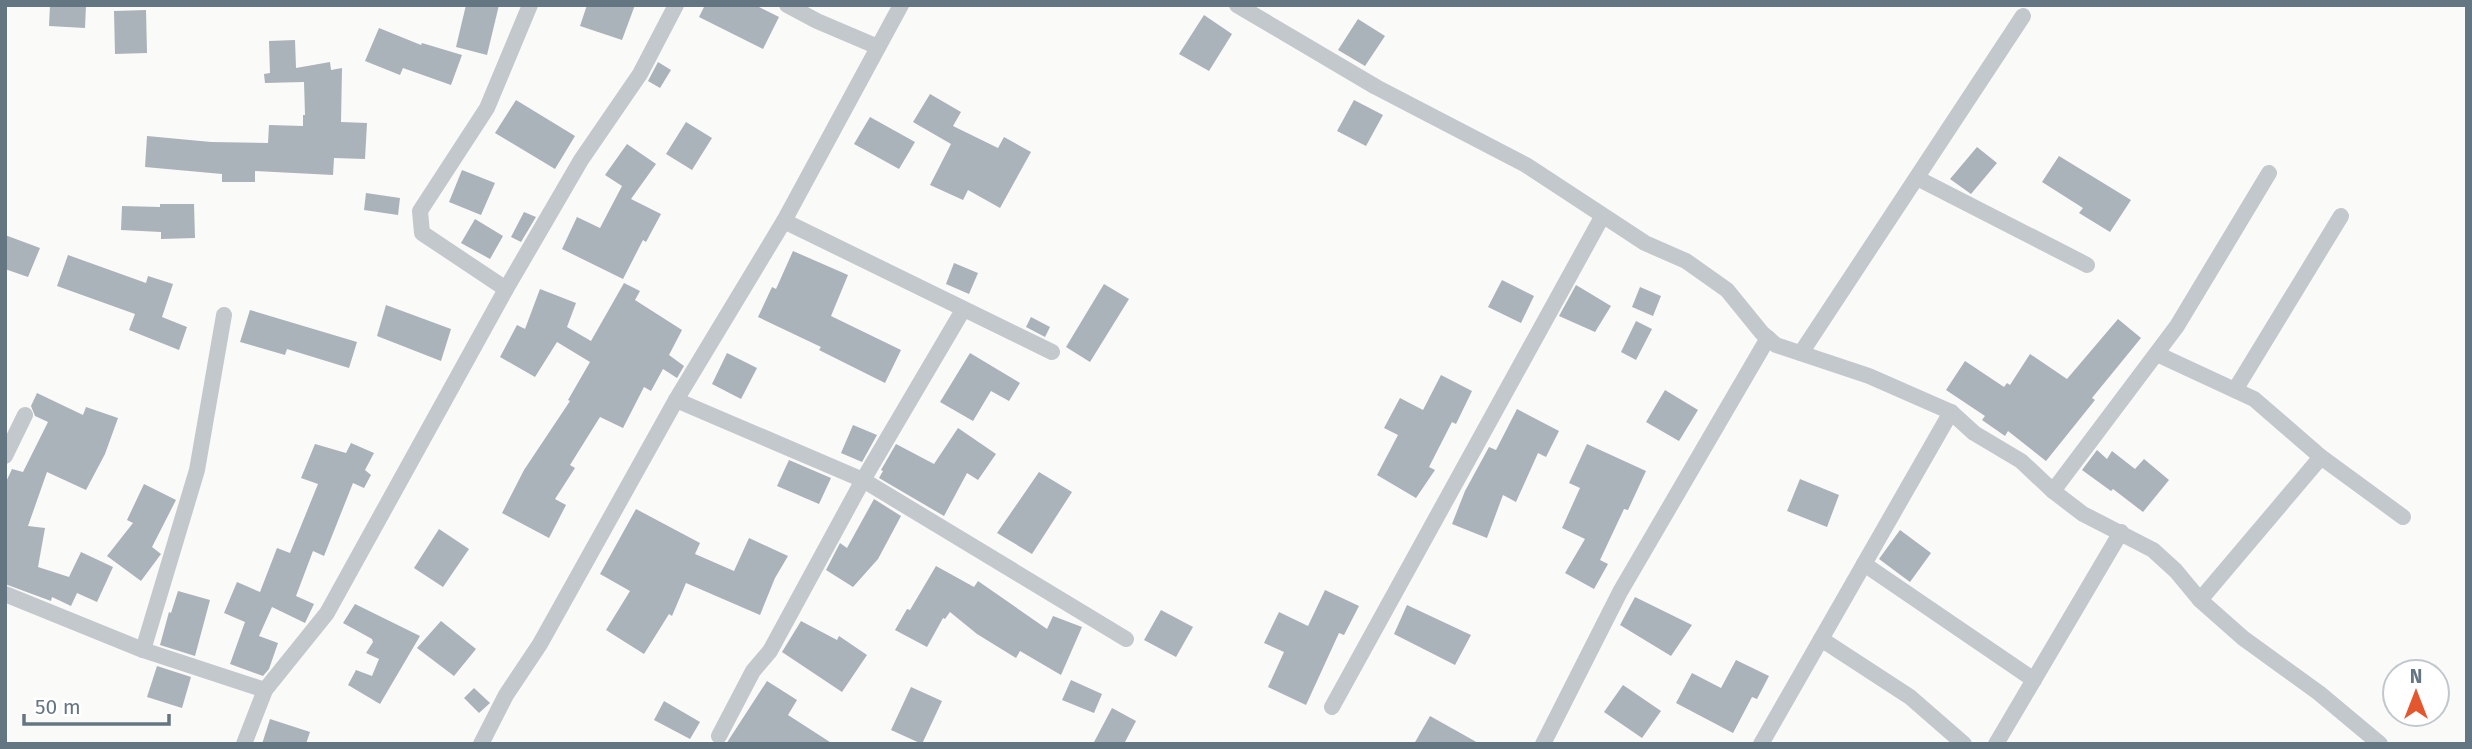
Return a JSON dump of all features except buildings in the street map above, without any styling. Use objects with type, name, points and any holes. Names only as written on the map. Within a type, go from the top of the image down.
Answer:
[{"type":"street","points":[[506,289],[422,233],[420,211],[487,108],[530,5]]},
{"type":"street","points":[[243,744],[265,690],[327,613],[506,289],[582,160],[640,74],[676,5]]},
{"type":"street","points":[[787,5],[878,47]]},
{"type":"street","points":[[481,744],[506,695],[540,644],[676,400],[784,221],[901,5]]},
{"type":"street","points":[[1238,5],[1376,87],[1526,165],[1645,243],[1686,261],[1727,289],[1776,345],[1869,376],[1951,412],[1974,433],[2021,461],[2053,491],[2083,513],[2153,550],[2176,571],[2200,600],[2243,638],[2319,693],[2381,744]]},
{"type":"street","points":[[1801,353],[2023,16]]},
{"type":"street","points":[[2053,491],[2177,326],[2269,173]]},
{"type":"street","points":[[1917,177],[2087,265]]},
{"type":"street","points":[[2235,390],[2341,216]]},
{"type":"street","points":[[1332,707],[1602,217]]},
{"type":"street","points":[[784,221],[1052,352]]},
{"type":"street","points":[[719,736],[753,671],[770,651],[863,480],[963,310]]},
{"type":"street","points":[[143,650],[197,470],[224,315]]},
{"type":"street","points":[[1543,744],[1619,592],[1768,338]]},
{"type":"street","points":[[2157,354],[2262,405],[2320,457],[2403,517]]},
{"type":"street","points":[[676,400],[863,480],[1126,639]]},
{"type":"street","points":[[1761,744],[1951,412]]},
{"type":"street","points":[[5,456],[25,415]]},
{"type":"street","points":[[2200,600],[2320,457]]},
{"type":"street","points":[[1996,744],[2121,532]]},
{"type":"street","points":[[1864,564],[2034,680]]},
{"type":"street","points":[[5,594],[143,650],[265,690]]},
{"type":"street","points":[[1821,639],[1910,697],[1964,744]]}]
